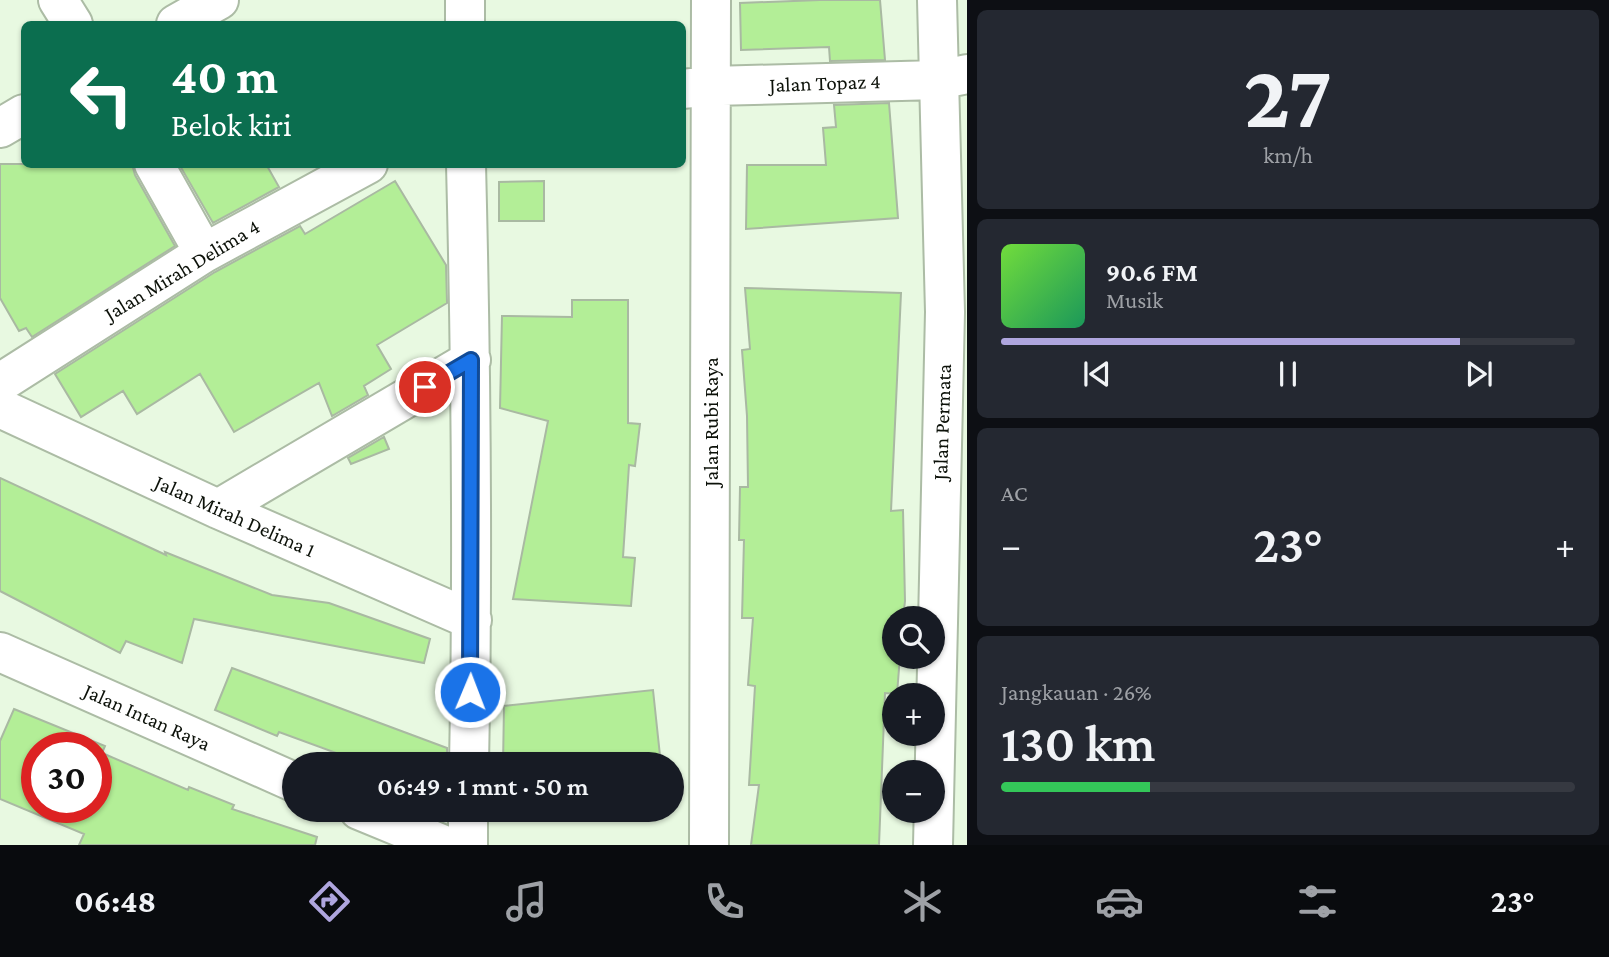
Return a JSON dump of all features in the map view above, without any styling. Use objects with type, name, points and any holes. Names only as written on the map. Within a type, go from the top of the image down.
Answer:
[{"type":"street","points":[[58,0],[71,21]]},
{"type":"street","points":[[181,21],[219,0]]},
{"type":"street","points":[[465,0],[465,21]]},
{"type":"street","name":"Jalan Rubi Raya","points":[[709,845],[697,88],[711,0]]},
{"type":"street","name":"Jalan Permata","points":[[933,845],[952,748],[956,308],[953,77],[937,0]]},
{"type":"street","name":"Jalan Topaz 4","points":[[697,88],[953,77]]},
{"type":"street","points":[[0,128],[21,116]]},
{"type":"street","points":[[156,168],[204,253]]},
{"type":"street","name":"Jalan Mirah Delima 4","points":[[0,383],[204,253],[361,168]]},
{"type":"street","points":[[467,168],[472,620],[469,752]]},
{"type":"street","points":[[218,509],[471,360]]},
{"type":"street","name":"Jalan Mirah Delima 1","points":[[0,408],[218,509],[472,620]]},
{"type":"street","name":"Jalan Intan Raya","points":[[0,652],[282,777]]},
{"type":"street","points":[[388,822],[444,845]]},
{"type":"street","points":[[468,822],[468,845]]},
{"type":"building","points":[[880,0],[885,60],[830,61],[829,47],[741,50],[740,3]]},
{"type":"building","points":[[889,103],[898,218],[746,229],[747,165],[826,165],[823,128],[836,127],[834,105]]},
{"type":"building","points":[[0,164],[21,164],[21,168],[133,168],[175,246],[32,337],[26,328],[19,331],[0,298]]},
{"type":"building","points":[[181,168],[268,168],[279,187],[213,223]]},
{"type":"building","points":[[395,181],[446,265],[447,303],[377,345],[391,369],[364,386],[368,395],[332,416],[319,383],[234,432],[200,374],[137,414],[123,391],[81,417],[55,374],[215,272],[300,226],[305,234]]},
{"type":"building","points":[[544,181],[544,221],[499,221],[499,182]]},
{"type":"building","points":[[745,288],[901,293],[891,511],[903,510],[905,601],[904,606],[882,606],[882,669],[899,669],[898,683],[882,683],[879,845],[751,845],[759,785],[749,785],[755,686],[748,685],[753,618],[742,618],[744,540],[739,540],[740,487],[748,487],[747,416],[742,350],[750,349]]},
{"type":"building","points":[[572,300],[628,300],[628,423],[640,424],[635,466],[629,465],[623,557],[635,558],[631,606],[513,599],[548,421],[500,408],[502,316],[572,317]]},
{"type":"building","points":[[384,437],[389,449],[351,464],[348,458]]},
{"type":"building","points":[[0,478],[166,555],[165,552],[272,595],[329,603],[430,639],[424,663],[194,619],[182,663],[126,641],[120,653],[0,591]]},
{"type":"building","points":[[232,668],[447,748],[447,752],[334,752],[279,732],[277,736],[215,710]]},
{"type":"building","points":[[653,690],[660,752],[503,752],[504,706]]},
{"type":"building","points":[[14,709],[71,732],[21,732],[21,808],[0,799],[0,741]]},
{"type":"building","points":[[112,757],[188,790],[189,787],[234,805],[232,809],[317,837],[315,845],[79,845],[84,834],[58,823],[112,823]]},
{"type":"route","points":[[425,387],[471,360],[470,692]]}]
